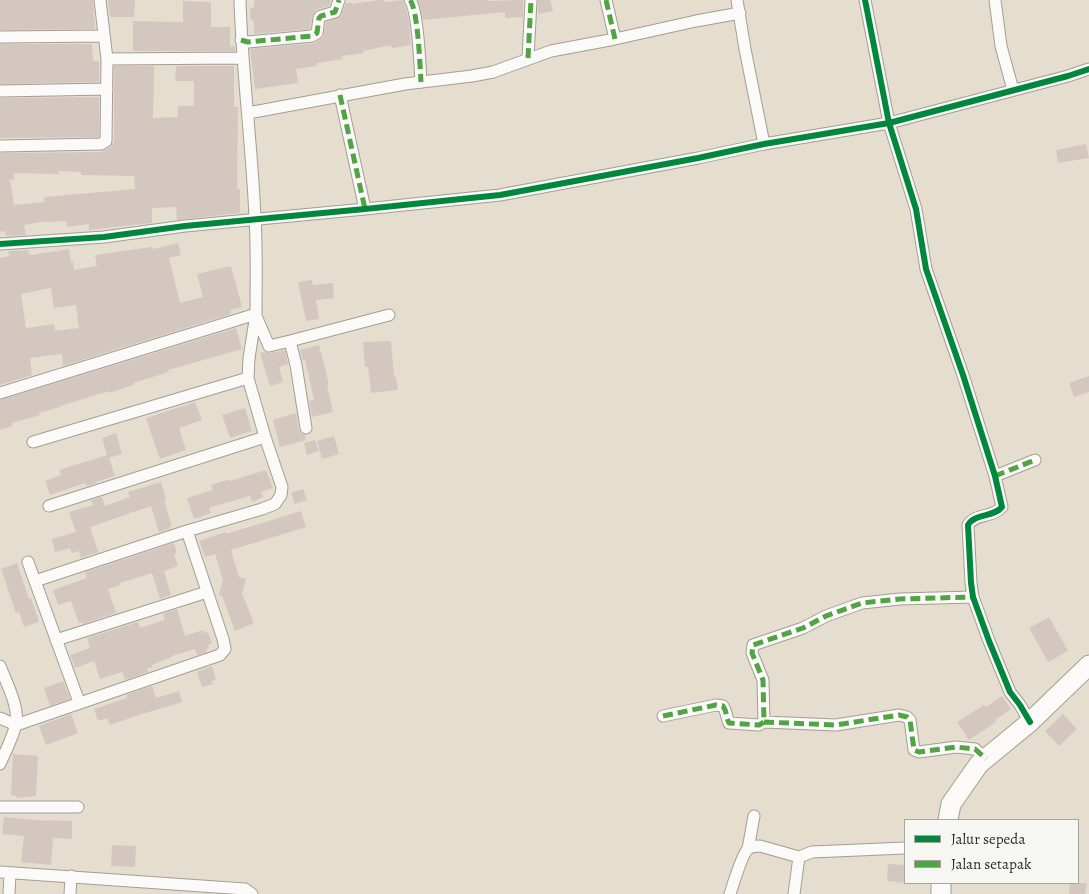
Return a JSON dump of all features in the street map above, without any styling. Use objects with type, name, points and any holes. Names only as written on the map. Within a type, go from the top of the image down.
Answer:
[{"type":"main road","points":[[948,819],[952,804],[979,764],[1030,722],[1089,665]]},
{"type":"street","points":[[0,146],[104,143],[106,141],[107,60],[100,0]]},
{"type":"street","points":[[35,581],[187,531],[262,509],[275,504],[280,496],[282,487],[248,378],[256,314],[255,219],[248,113],[242,58],[240,0]]},
{"type":"street","points":[[241,40],[248,42],[312,36],[318,33],[319,18],[334,12],[340,0]]},
{"type":"street","points":[[410,0],[413,3],[416,18],[421,82]]},
{"type":"street","points":[[528,58],[531,0]]},
{"type":"street","points":[[606,0],[615,39]]},
{"type":"street","points":[[738,0],[745,49],[764,144]]},
{"type":"street","points":[[865,0],[890,123],[916,209],[926,269],[963,375],[995,476],[1002,507],[998,512],[972,519],[968,524],[970,583],[973,597],[1010,692],[1030,722]]},
{"type":"street","points":[[995,0],[1000,46],[1013,90]]},
{"type":"street","points":[[248,113],[340,95],[493,72],[550,51],[740,13]]},
{"type":"street","points":[[0,37],[104,36]]},
{"type":"street","points":[[107,60],[242,58]]},
{"type":"street","points":[[0,244],[104,237],[185,226],[500,195],[764,144],[890,123],[1089,69]]},
{"type":"street","points":[[0,91],[107,88]]},
{"type":"street","points":[[340,95],[366,209]]},
{"type":"street","points":[[256,314],[269,346],[389,315]]},
{"type":"street","points":[[0,393],[256,314]]},
{"type":"street","points":[[290,341],[296,365],[306,428]]},
{"type":"street","points":[[33,442],[248,378]]},
{"type":"street","points":[[49,506],[265,437]]},
{"type":"street","points":[[995,476],[1035,460]]},
{"type":"street","points":[[14,728],[79,702],[220,655],[225,649],[223,639],[187,531]]},
{"type":"street","points":[[28,562],[79,702]]},
{"type":"street","points":[[56,640],[207,592]]},
{"type":"street","points":[[764,722],[763,680],[752,653],[753,645],[803,628],[826,616],[862,603],[973,597]]},
{"type":"street","points":[[0,666],[15,707],[16,716],[14,728],[0,764]]},
{"type":"street","points":[[663,716],[716,705],[723,706],[727,712],[729,723],[759,725],[764,722],[836,725],[899,715],[910,720],[914,750],[918,752],[956,747],[974,748],[986,759]]},
{"type":"street","points":[[0,718],[14,728]]},
{"type":"street","points":[[0,807],[78,807]]},
{"type":"street","points":[[730,894],[748,849],[754,816]]},
{"type":"street","points":[[748,849],[760,846],[800,857],[812,852],[904,848]]},
{"type":"street","points":[[794,894],[800,857]]},
{"type":"street","points":[[9,894],[5,873],[71,876],[198,890],[245,889],[252,894]]},
{"type":"street","points":[[70,894],[71,876]]},
{"type":"street","points":[[133,894],[134,882]]},
{"type":"building","points":[[0,0],[93,0],[95,29],[0,30]]},
{"type":"building","points":[[108,0],[135,0],[134,17],[110,17]]},
{"type":"building","points":[[254,0],[331,0],[329,6],[318,9],[314,13],[310,29],[254,34],[254,20],[251,21],[250,8],[254,7]]},
{"type":"building","points":[[384,0],[384,2],[403,0],[408,16],[411,45],[392,48],[391,45],[363,51],[364,53],[342,56],[343,59],[317,63],[317,66],[296,69],[298,83],[255,89],[250,49],[315,43],[323,37],[326,22],[340,17],[346,3],[352,4]]},
{"type":"building","points":[[418,0],[523,0],[523,17],[505,18],[505,12],[423,20]]},
{"type":"building","points":[[538,0],[550,0],[553,11],[538,14]]},
{"type":"building","points":[[183,1],[211,2],[211,27],[230,27],[230,47],[235,46],[235,51],[133,51],[133,21],[183,22]]},
{"type":"building","points":[[0,44],[92,44],[93,61],[99,61],[99,82],[0,84]]},
{"type":"building","points":[[114,66],[154,66],[153,118],[178,117],[178,106],[194,106],[194,81],[175,81],[176,66],[234,66],[234,107],[238,107],[237,189],[240,189],[240,213],[177,220],[176,207],[152,208],[152,223],[89,230],[89,224],[67,227],[66,221],[47,221],[24,225],[26,235],[6,236],[5,231],[0,232],[0,153],[101,152],[110,147],[114,141]],"holes":[[[59,171],[81,172],[81,175],[134,176],[135,189],[44,197],[45,202],[14,205],[10,179],[14,180],[14,173],[59,174]]]},
{"type":"building","points":[[99,97],[99,137],[0,138],[0,98]]},
{"type":"building","points":[[1086,144],[1089,158],[1058,163],[1056,150]]},
{"type":"building","points":[[178,243],[181,255],[169,258],[180,303],[203,297],[197,274],[231,266],[242,307],[230,310],[231,314],[63,366],[62,354],[30,358],[32,375],[0,385],[0,258],[9,256],[8,251],[28,250],[31,255],[69,249],[74,270],[97,266],[95,255],[152,247],[153,249]],"holes":[[[51,288],[54,308],[76,305],[79,328],[55,331],[54,324],[26,328],[21,294]]]},
{"type":"building","points":[[312,280],[313,285],[333,283],[334,298],[316,300],[319,319],[306,321],[298,282]]},
{"type":"building","points":[[236,328],[242,349],[168,370],[169,372],[133,383],[134,385],[39,413],[40,415],[12,423],[13,426],[0,430],[0,400]]},
{"type":"building","points":[[391,341],[394,377],[396,377],[398,390],[371,393],[368,367],[365,367],[363,342]]},
{"type":"building","points":[[319,345],[329,385],[327,386],[333,412],[312,417],[309,401],[314,400],[305,360],[303,361],[300,350]]},
{"type":"building","points":[[285,350],[288,364],[279,367],[283,382],[270,386],[260,353]]},
{"type":"building","points":[[1089,376],[1089,392],[1074,397],[1069,383]]},
{"type":"building","points":[[195,402],[202,420],[179,428],[186,450],[160,459],[146,418]]},
{"type":"building","points":[[245,408],[252,431],[230,438],[222,415]]},
{"type":"building","points":[[296,413],[299,430],[305,435],[306,440],[280,447],[273,420]]},
{"type":"building","points":[[116,433],[122,454],[109,458],[115,476],[87,486],[85,483],[50,495],[45,481],[61,475],[59,470],[107,455],[102,438]]},
{"type":"building","points":[[334,436],[339,454],[322,459],[317,441]]},
{"type":"building","points":[[315,440],[319,451],[307,455],[304,443]]},
{"type":"building","points":[[266,470],[273,488],[261,492],[263,497],[252,502],[250,496],[209,508],[211,513],[194,519],[187,498],[213,490],[211,485]]},
{"type":"building","points":[[161,482],[166,500],[164,501],[172,526],[169,529],[159,532],[151,506],[90,527],[98,552],[81,558],[79,551],[72,553],[70,548],[55,552],[52,539],[76,532],[69,512],[93,505],[91,500],[102,497],[105,506],[130,497],[128,492]]},
{"type":"building","points":[[303,489],[307,500],[295,504],[291,493]]},
{"type":"building","points":[[301,511],[306,527],[231,550],[239,577],[246,579],[242,593],[254,623],[235,631],[222,596],[219,595],[223,580],[215,554],[205,557],[199,541]]},
{"type":"building","points":[[174,543],[177,553],[174,554],[178,566],[164,571],[171,595],[160,599],[152,573],[120,583],[121,585],[108,589],[116,613],[82,624],[82,622],[79,623],[71,601],[58,605],[53,590],[87,578],[85,572]]},
{"type":"building","points":[[17,563],[39,622],[24,627],[19,612],[16,613],[1,569]]},
{"type":"building","points":[[177,609],[185,636],[203,630],[204,633],[208,632],[212,644],[208,645],[207,652],[197,655],[195,649],[172,656],[152,665],[153,667],[147,668],[148,672],[125,680],[122,672],[100,679],[94,661],[75,668],[70,655],[90,648],[87,638],[138,622],[140,628],[165,620],[163,614]]},
{"type":"building","points":[[1049,617],[1068,651],[1048,662],[1029,628]]},
{"type":"building","points":[[212,666],[216,679],[212,681],[213,684],[202,687],[197,672]]},
{"type":"building","points":[[63,681],[70,699],[50,706],[44,688]]},
{"type":"building","points":[[152,686],[156,698],[179,691],[182,702],[110,725],[107,718],[98,721],[94,709],[127,698],[126,695]]},
{"type":"building","points":[[1002,696],[1011,709],[995,720],[996,722],[969,740],[957,722],[984,705],[986,707]]},
{"type":"building","points":[[71,714],[78,733],[46,745],[39,726]]},
{"type":"building","points":[[1063,714],[1077,729],[1059,746],[1045,731]]},
{"type":"building","points":[[13,754],[38,756],[36,796],[16,798],[16,796],[11,795]]},
{"type":"building","points":[[4,817],[45,821],[72,821],[72,839],[53,838],[51,865],[21,862],[24,836],[2,834]]},
{"type":"building","points":[[112,845],[136,846],[135,867],[111,866]]},
{"type":"building","points":[[888,864],[904,865],[904,883],[887,881]]},
{"type":"building","points":[[1087,883],[1085,894],[1069,894],[1070,884]]},
{"type":"marked path","points":[[241,40],[248,42],[312,36],[317,33],[319,18],[335,12],[339,0]]},
{"type":"marked path","points":[[410,0],[417,26],[421,82]]},
{"type":"marked path","points":[[528,58],[531,0]]},
{"type":"marked path","points":[[606,0],[615,39]]},
{"type":"marked path","points":[[340,95],[365,209]]},
{"type":"marked path","points":[[995,476],[1035,460]]},
{"type":"marked path","points":[[663,716],[716,705],[723,706],[729,723],[759,725],[764,722],[763,680],[752,653],[753,645],[803,628],[826,616],[862,603],[900,599],[973,597]]},
{"type":"marked path","points":[[764,722],[836,725],[899,715],[910,720],[914,750],[919,752],[956,747],[975,749],[986,759]]},
{"type":"cycle path","points":[[865,0],[889,123],[916,209],[926,269],[963,375],[995,476],[1002,507],[994,513],[971,521],[968,525],[973,597],[1010,692],[1030,722]]},
{"type":"cycle path","points":[[0,244],[104,237],[185,226],[500,195],[764,144],[889,123],[1089,69]]}]
